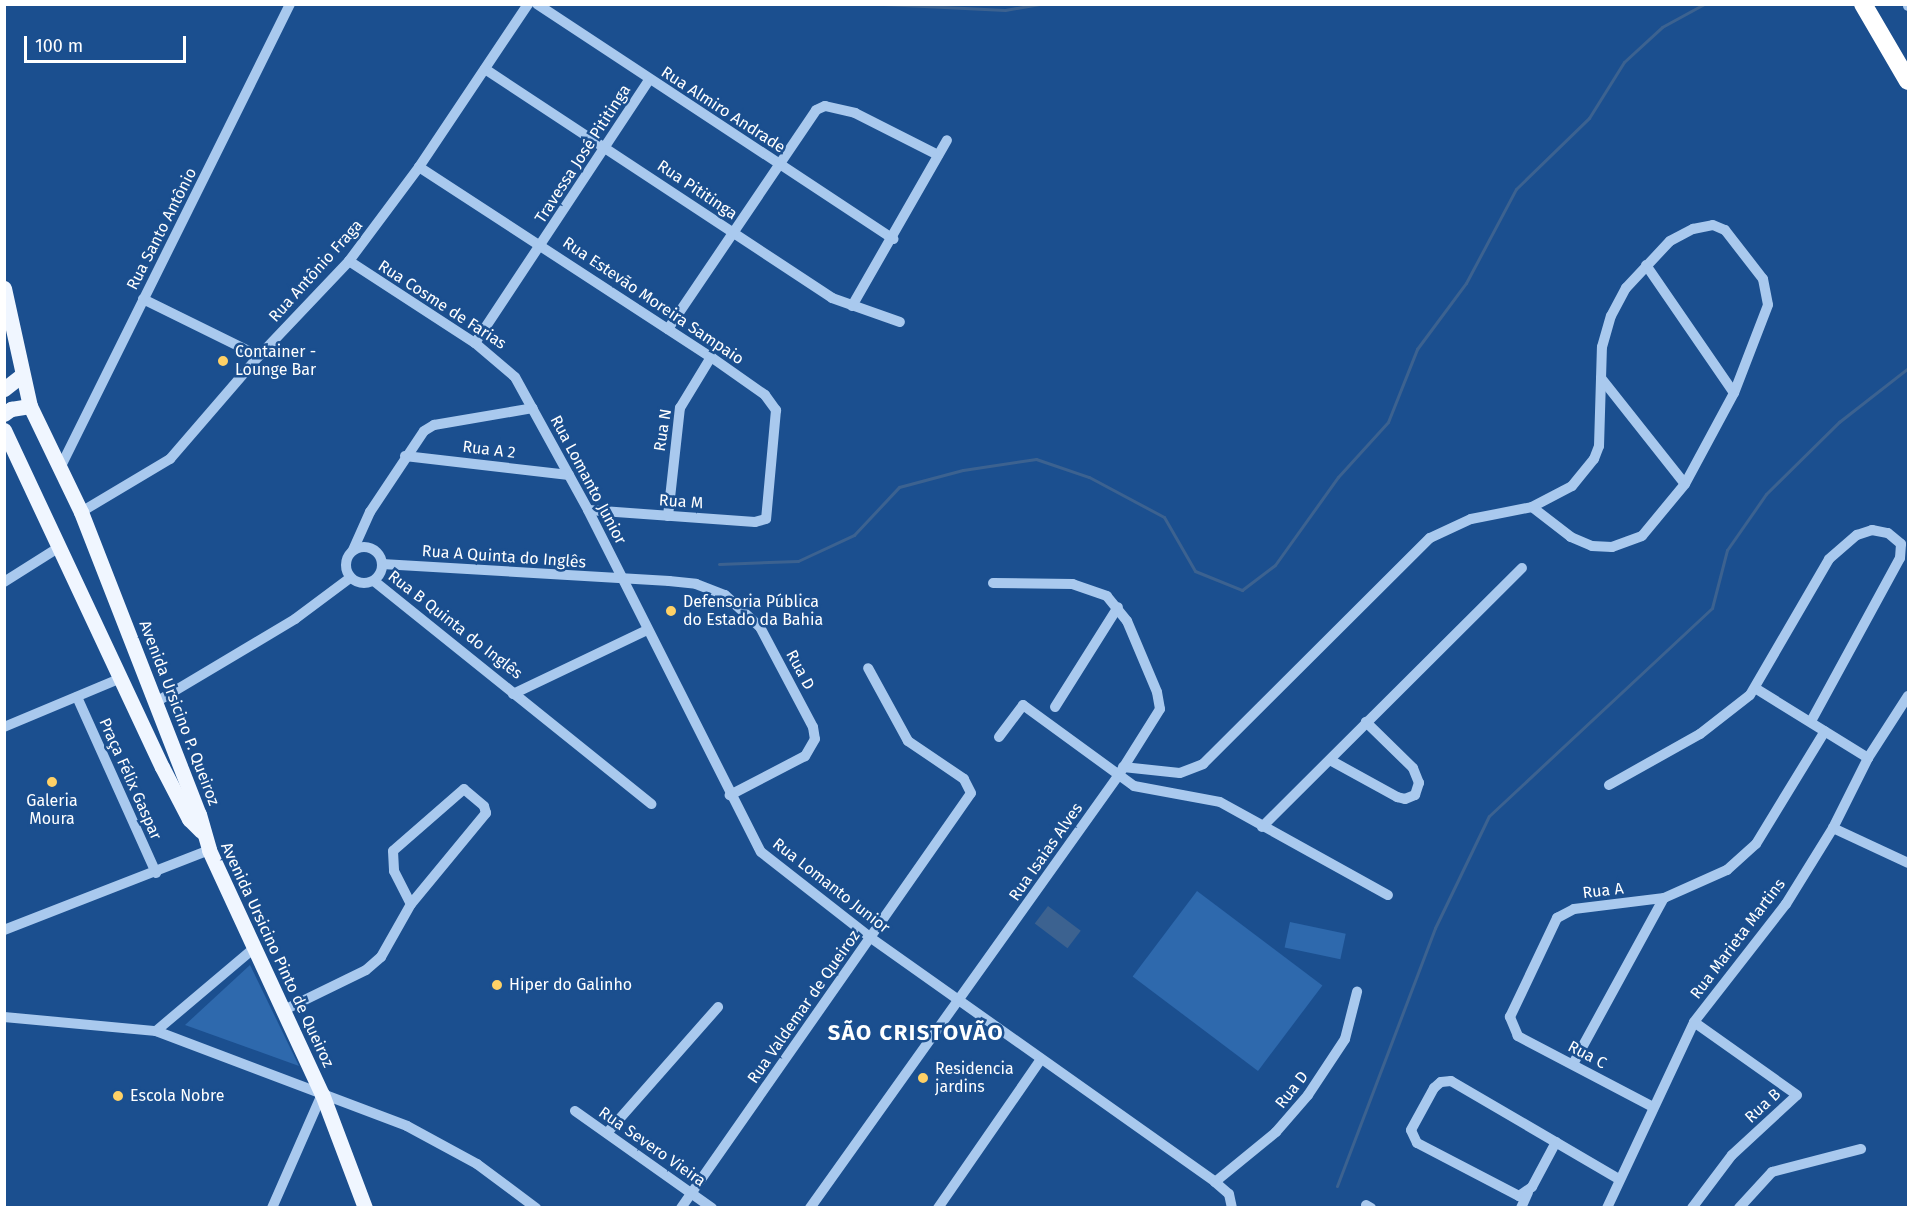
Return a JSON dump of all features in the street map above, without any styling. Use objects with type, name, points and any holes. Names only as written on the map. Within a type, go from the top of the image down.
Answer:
[{"type":"highway","points":[[1863,4],[1908,81]]},
{"type":"main road","name":"Avenida Ursicino P. Queiroz","points":[[4,288],[15,358],[30,406],[81,512],[201,820],[201,831]]},
{"type":"main road","points":[[4,389],[15,358]]},
{"type":"main road","points":[[4,414],[30,406]]},
{"type":"main road","name":"Avenida Ursicino P. Queiroz","points":[[4,430],[189,819],[201,831]]},
{"type":"main road","name":"Avenida Ursicino Pinto de Queiroz","points":[[201,831],[253,949],[322,1094],[346,1152]]},
{"type":"main road","points":[[346,1152],[365,1208]]},
{"type":"main road","points":[[346,1152],[375,1208]]},
{"type":"street","name":"Rua Santo Antônio","points":[[60,468],[290,4]]},
{"type":"street","name":"Rua Antônio Fraga","points":[[81,512],[170,459],[259,356],[349,261],[419,167],[528,4]]},
{"type":"street","name":"Rua Almiro Andrade","points":[[537,4],[893,239]]},
{"type":"street","name":"Rua Pititinga","points":[[485,69],[832,298],[900,322]]},
{"type":"street","name":"Travessa José Pititinga","points":[[475,343],[542,245],[649,80]]},
{"type":"street","points":[[668,329],[780,165],[810,116],[825,106],[855,112],[938,155]]},
{"type":"street","points":[[852,306],[893,239],[947,140]]},
{"type":"street","name":"Rua Estevão Moreira Sampaio","points":[[419,167],[542,245],[765,395],[776,410],[769,514]]},
{"type":"street","points":[[1120,771],[1180,773],[1203,764],[1430,538],[1471,519],[1532,507],[1572,486],[1594,459],[1599,446],[1602,347],[1611,316],[1626,288],[1670,241],[1693,229],[1713,225],[1735,238],[1768,292],[1768,305],[1734,393],[1685,484],[1642,536],[1612,547],[1592,546],[1571,537],[1532,507]]},
{"type":"street","name":"Rua Cosme de Farias","points":[[349,261],[475,343],[502,362],[515,377]]},
{"type":"street","points":[[1646,265],[1734,393]]},
{"type":"street","points":[[143,299],[259,356]]},
{"type":"street","name":"Rua N","points":[[668,516],[680,408],[711,357]]},
{"type":"street","name":"Rua Lomanto Junior","points":[[515,377],[588,510],[730,795],[761,852],[871,938],[1215,1182],[1229,1194],[1232,1208]]},
{"type":"street","points":[[1601,378],[1685,484]]},
{"type":"street","points":[[350,578],[346,560],[370,512],[416,440],[434,425],[533,408]]},
{"type":"street","name":"Rua A 2","points":[[405,456],[569,475]]},
{"type":"street","name":"Rua M","points":[[588,510],[755,522],[769,514]]},
{"type":"street","points":[[1609,785],[1700,734],[1755,688],[1817,576],[1842,545],[1872,530],[1897,538],[1902,550],[1900,558],[1811,721]]},
{"type":"street","points":[[4,582],[61,546]]},
{"type":"street","points":[[350,578],[362,584],[374,581],[382,564],[372,549],[353,550]]},
{"type":"street","name":"Rua A Quinta do Inglês","points":[[382,564],[623,580]]},
{"type":"street","points":[[1262,827],[1522,568]]},
{"type":"street","points":[[156,702],[295,619],[350,578]]},
{"type":"street","name":"Rua D","points":[[623,580],[696,584],[742,607],[760,627],[813,727],[815,739],[805,756],[730,795]]},
{"type":"street","name":"Rua B Quinta do Inglês","points":[[374,581],[513,694],[647,630]]},
{"type":"street","points":[[993,583],[1073,584],[1093,589],[1118,607],[1054,707]]},
{"type":"street","name":"Rua Isaias Alves","points":[[810,1208],[960,1000],[1120,771],[1160,702],[1118,607]]},
{"type":"street","name":"Rua Valdemar de Queiroz","points":[[681,1208],[971,793],[964,780],[909,741],[868,668]]},
{"type":"street","points":[[4,727],[121,678]]},
{"type":"street","points":[[1755,688],[1868,758]]},
{"type":"street","points":[[513,694],[651,804]]},
{"type":"street","name":"Rua Marieta Martins","points":[[1607,1208],[1694,1022],[1786,904],[1833,828],[1868,758],[1908,696]]},
{"type":"street","name":"Praça Félix Gaspar","points":[[77,697],[156,873]]},
{"type":"street","points":[[999,737],[1023,705],[1150,790],[1220,802],[1388,895]]},
{"type":"street","points":[[1330,760],[1397,797],[1405,799],[1415,795],[1419,783],[1413,768],[1366,722]]},
{"type":"street","name":"Rua A","points":[[1510,1025],[1510,1017],[1552,928],[1564,912],[1664,898],[1726,870],[1756,844],[1825,731]]},
{"type":"street","points":[[282,1011],[375,964],[411,904],[486,813],[484,806],[464,789],[458,790],[393,851],[394,871],[411,904]]},
{"type":"street","points":[[1833,828],[1908,863]]},
{"type":"street","points":[[4,930],[156,873],[209,850]]},
{"type":"street","points":[[1573,1064],[1664,898]]},
{"type":"street","points":[[156,1031],[253,949]]},
{"type":"street","name":"Rua D","points":[[1215,1182],[1276,1132],[1308,1095],[1345,1039],[1358,992]]},
{"type":"street","points":[[607,1133],[718,1007]]},
{"type":"street","points":[[4,1017],[156,1031],[322,1094],[447,1145],[536,1208]]},
{"type":"street","name":"Rua B","points":[[1692,1208],[1732,1155],[1797,1095],[1694,1022]]},
{"type":"street","name":"Rua C","points":[[1510,1025],[1518,1036],[1653,1107]]},
{"type":"street","points":[[938,1208],[1041,1059]]},
{"type":"street","points":[[1528,1192],[1513,1194],[1414,1139],[1411,1130],[1434,1088],[1441,1082],[1450,1081],[1619,1179]]},
{"type":"street","points":[[272,1208],[322,1094]]},
{"type":"street","name":"Rua Severo Vieira","points":[[575,1111],[712,1208]]},
{"type":"street","points":[[1521,1208],[1556,1142]]},
{"type":"street","points":[[1739,1208],[1772,1172],[1861,1149]]},
{"type":"shaded area","points":[[1197,891],[1322,985],[1258,1071],[1133,976]]},
{"type":"shaded area","points":[[1048,906],[1081,931],[1068,948],[1035,924]]},
{"type":"shaded area","points":[[1290,922],[1346,934],[1340,959],[1285,947]]},
{"type":"shaded area","points":[[250,965],[299,1066],[185,1025]]},
{"type":"waterway","points":[[883,4],[1005,10],[1039,4]]},
{"type":"waterway","points":[[719,564],[798,561],[854,535],[899,487],[963,470],[1036,459],[1089,477],[1164,517],[1195,571],[1242,590],[1275,565],[1338,477],[1388,422],[1417,349],[1466,283],[1516,189],[1589,118],[1624,62],[1662,27],[1704,4]]},
{"type":"waterway","points":[[1337,1186],[1435,928],[1489,816],[1712,608],[1727,550],[1766,494],[1839,422],[1908,368]]},
{"type":"place","name":"Container - Lounge Bar","points":[[223,361]]},
{"type":"place","name":"Defensoria Pública do Estado da Bahia","points":[[671,611]]},
{"type":"place","name":"Galeria Moura","points":[[52,782]]},
{"type":"place","name":"Hiper do Galinho","points":[[497,985]]},
{"type":"place","name":"Residencia jardins","points":[[923,1078]]},
{"type":"place","name":"Escola Nobre","points":[[118,1096]]},
{"type":"district","name":"SÃO CRISTOVÃO","points":[[916,1033]]}]
